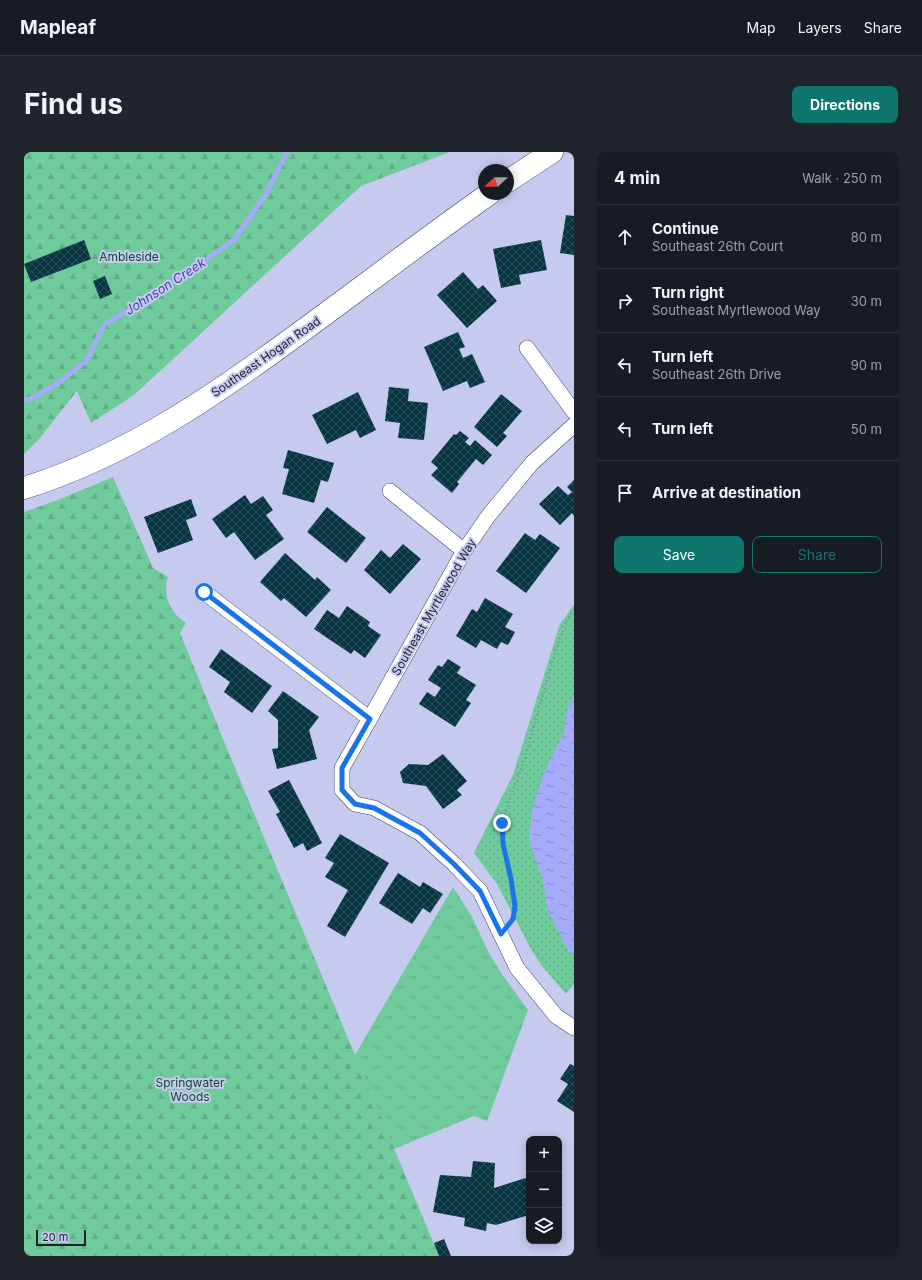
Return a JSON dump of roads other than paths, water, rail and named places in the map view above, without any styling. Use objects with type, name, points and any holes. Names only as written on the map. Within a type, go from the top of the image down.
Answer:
[{"type":"main road","points":[[514,177],[552,152]]},
{"type":"main road","name":"Southeast Hogan Road","points":[[24,488],[85,465],[155,430],[181,415],[242,375],[481,200]]},
{"type":"street","points":[[527,348],[574,412]]},
{"type":"street","name":"Southeast Myrtlewood Way","points":[[574,425],[532,462],[489,515],[464,551],[342,768],[342,790],[355,804],[374,808],[420,833],[454,864],[480,891],[517,968],[556,1016],[574,1028]]},
{"type":"street","points":[[390,491],[464,551]]},
{"type":"street","points":[[204,592],[370,719]]},
{"type":"water","points":[[574,695],[574,954],[568,950],[548,911],[542,877],[529,840],[532,810],[543,775],[564,732],[567,712]]},
{"type":"waterway","name":"Johnson Creek","points":[[24,401],[33,398],[61,381],[87,360],[104,325],[183,276],[234,240],[267,192],[287,152]]},
{"type":"park label","name":"Ambleside","points":[[129,257]]},
{"type":"park label","name":"Springwater Woods","points":[[190,1090]]}]
